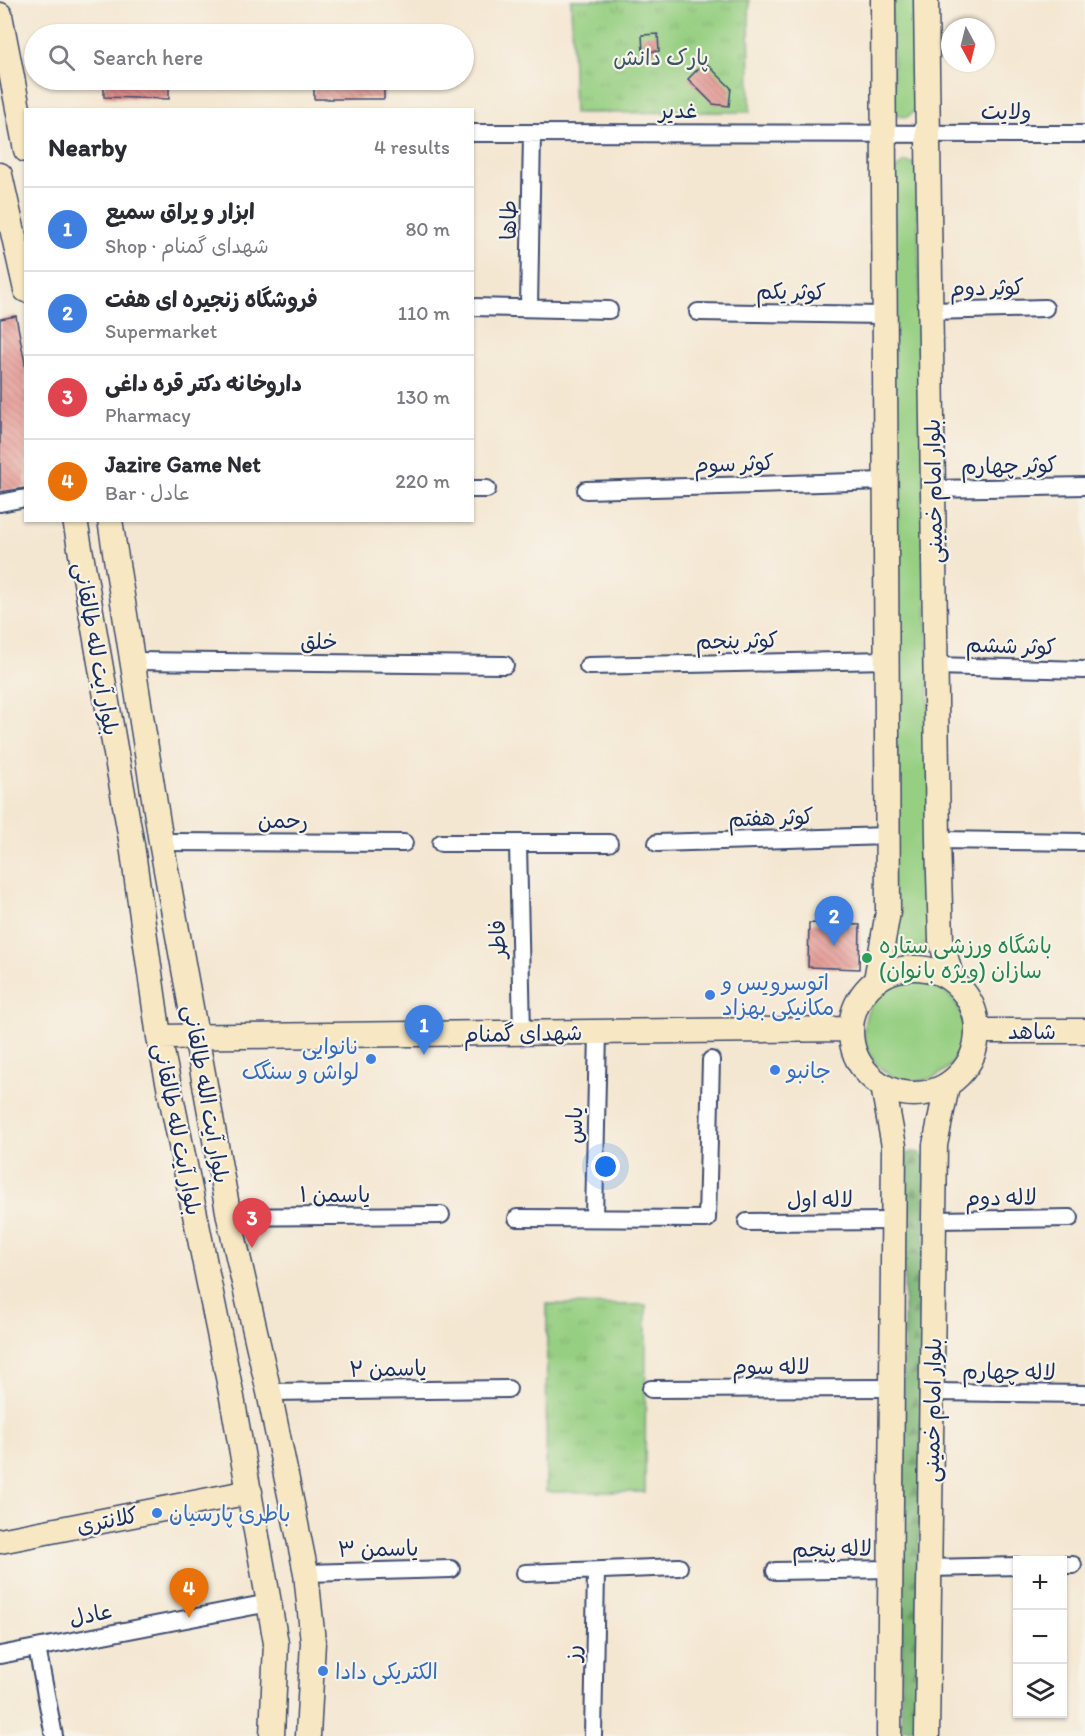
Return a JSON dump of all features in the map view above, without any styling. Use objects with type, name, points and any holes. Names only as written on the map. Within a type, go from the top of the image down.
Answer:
[{"type":"street","points":[[876,980],[888,912],[883,0]]},
{"type":"street","name":"بلوار امام خمینی","points":[[926,0],[938,840],[941,940],[952,980]]},
{"type":"street","points":[[0,15],[24,139]]},
{"type":"street","name":"غدیر","points":[[474,133],[927,132]]},
{"type":"street","name":"ولایت","points":[[927,132],[1085,134]]},
{"type":"street","name":"طاها","points":[[529,308],[532,133]]},
{"type":"street","points":[[0,175],[24,281]]},
{"type":"street","points":[[474,307],[609,310]]},
{"type":"street","name":"کوثر دوم","points":[[931,310],[1045,308]]},
{"type":"street","name":"کوثر یکم","points":[[698,312],[883,315]]},
{"type":"street","name":"کوثر سوم","points":[[586,490],[885,481]]},
{"type":"street","name":"کوثر چهارم","points":[[933,489],[1085,486]]},
{"type":"street","points":[[0,503],[24,498]]},
{"type":"street","name":"بلوار آیت لله طالقانی","points":[[75,522],[132,845],[159,1037],[250,1492],[276,1643],[272,1736]]},
{"type":"street","name":"بلوار آیت الله طالقانی","points":[[110,522],[161,842],[229,1217],[269,1392],[306,1572],[313,1642],[308,1736]]},
{"type":"street","name":"کوثر پنجم","points":[[588,666],[888,660]]},
{"type":"street","name":"خلق","points":[[133,661],[505,665]]},
{"type":"street","name":"کوثر ششم","points":[[936,666],[1085,670]]},
{"type":"street","name":"کوثر هفتم","points":[[657,843],[888,837]]},
{"type":"street","points":[[938,840],[1085,842]]},
{"type":"street","name":"رحمن","points":[[161,842],[404,843]]},
{"type":"street","points":[[441,843],[609,843]]},
{"type":"street","name":"فاطر","points":[[518,844],[522,1033]]},
{"type":"street","points":[[914,967],[934,970],[952,980],[966,994],[975,1012],[978,1031],[974,1053],[963,1072],[947,1086],[926,1094],[904,1094],[883,1086],[869,1076],[852,1046],[851,1029],[854,1010],[863,993],[876,980],[894,971],[914,967]]},
{"type":"street","name":"شهدای گمنام","points":[[159,1037],[851,1029]]},
{"type":"street","name":"شاهد","points":[[978,1031],[1085,1031]]},
{"type":"street","name":"یاس","points":[[594,1218],[598,1032]]},
{"type":"street","points":[[517,1218],[707,1219],[711,1060]]},
{"type":"street","name":"بلوار امام خمینی","points":[[883,1086],[894,1146],[889,1736]]},
{"type":"street","name":"بلوار امام خمینی","points":[[927,1736],[934,1145],[947,1086]]},
{"type":"street","name":"یاسمن ۱","points":[[229,1217],[441,1215]]},
{"type":"street","name":"لاله دوم","points":[[934,1220],[1070,1218]]},
{"type":"street","name":"لاله اول","points":[[747,1222],[893,1221]]},
{"type":"street","name":"لاله سوم","points":[[651,1389],[891,1388]]},
{"type":"street","name":"یاسمن ۲","points":[[269,1392],[508,1389]]},
{"type":"street","name":"لاله چهارم","points":[[932,1392],[1085,1394]]},
{"type":"street","name":"کلانتری","points":[[0,1541],[250,1492]]},
{"type":"street","points":[[930,1568],[1013,1566]]},
{"type":"street","points":[[525,1573],[679,1567]]},
{"type":"street","name":"یاسمن ۳","points":[[306,1572],[451,1569]]},
{"type":"street","name":"لاله پنجم","points":[[774,1571],[891,1569]]},
{"type":"street","name":"رز","points":[[593,1736],[596,1572]]},
{"type":"street","name":"عادل","points":[[0,1655],[269,1603]]},
{"type":"street","points":[[37,1648],[54,1736]]},
{"type":"green space","name":"پارک دانش","points":[[571,0],[749,0],[750,112],[574,113]]},
{"type":"green space","points":[[891,0],[914,0],[916,110],[907,117],[900,116],[894,111]]},
{"type":"green space","points":[[904,162],[917,166],[934,937],[914,950],[891,941],[894,171]]},
{"type":"green space","points":[[914,981],[942,989],[956,1003],[964,1031],[956,1059],[942,1073],[914,1081],[886,1073],[872,1059],[864,1031],[872,1003],[886,989]]},
{"type":"green space","points":[[907,1153],[920,1153],[926,1160],[916,1725],[909,1730],[901,1728],[905,1159]]},
{"type":"green space","points":[[547,1304],[646,1305],[645,1492],[546,1492]]},
{"type":"building","points":[[658,34],[659,51],[643,52],[642,35]]},
{"type":"building","points":[[705,62],[731,88],[729,106],[713,104],[688,79]]},
{"type":"building","points":[[104,90],[169,90],[169,99],[104,97]]},
{"type":"building","points":[[314,90],[384,90],[384,99],[314,99]]},
{"type":"building","points":[[16,316],[24,358],[24,488],[0,492],[0,319]]},
{"type":"building","points":[[809,923],[860,925],[859,969],[808,967]]},
{"type":"place","name":"فروشگاه زنجیره ای هفت","points":[[834,946]]},
{"type":"place","name":"باشگاه ورزشی ستاره سازان (ویژه بانوان)","points":[[867,958]]},
{"type":"place","name":"اتوسرویس و مکانیکی بهزاد","points":[[710,995]]},
{"type":"place","name":"ابزار و يراق سميع","points":[[424,1055]]},
{"type":"place","name":"نانوایی لواش و سنگک","points":[[371,1059]]},
{"type":"place","name":"جانبو","points":[[775,1070]]},
{"type":"place","name":"داروخانه دکتر قره داغی","points":[[252,1248]]},
{"type":"place","name":"باطری پارسيان","points":[[157,1513]]},
{"type":"place","name":"Jazire Game Net","points":[[189,1618]]},
{"type":"place","name":"الکتریکی دادا","points":[[323,1671]]}]
